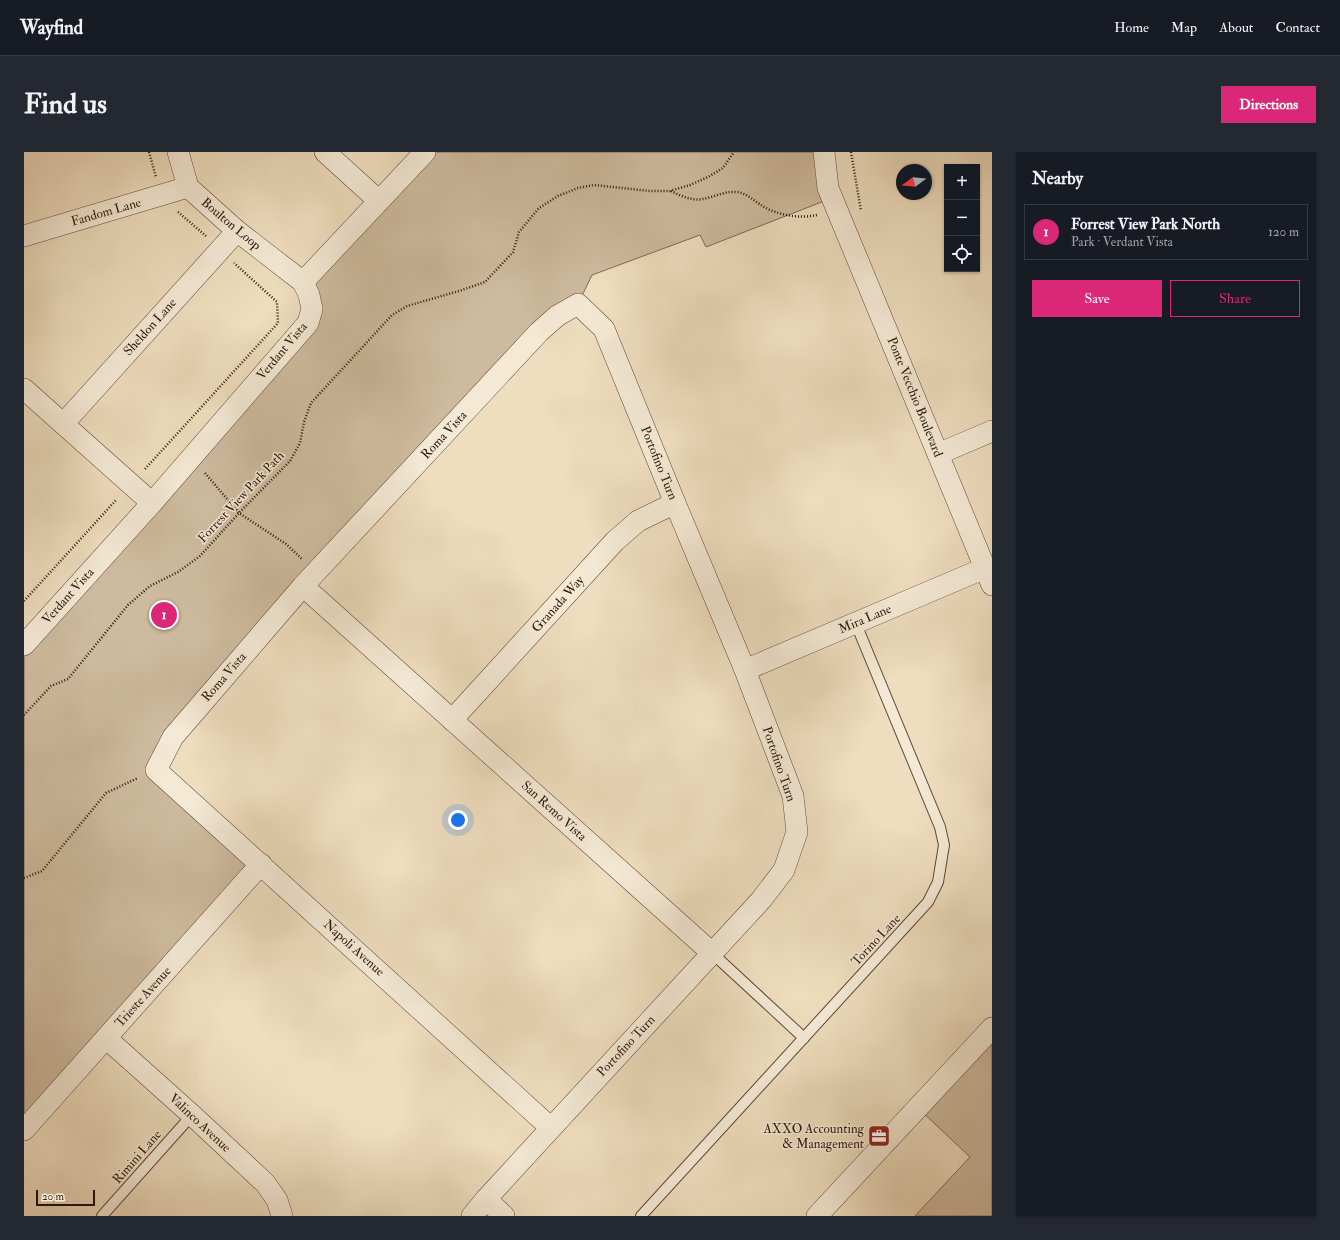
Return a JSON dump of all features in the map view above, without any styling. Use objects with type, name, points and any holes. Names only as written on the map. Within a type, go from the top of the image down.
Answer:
[{"type":"street","points":[[178,152],[188,188]]},
{"type":"street","points":[[325,152],[380,201]]},
{"type":"street","points":[[303,282],[425,152]]},
{"type":"street","name":"Ponte Vecchio Boulevard","points":[[824,152],[824,164],[828,188],[989,576]]},
{"type":"street","name":"Fandom Lane","points":[[24,236],[188,188]]},
{"type":"street","name":"Boulton Loop","points":[[188,188],[237,231],[303,282]]},
{"type":"street","name":"Sheldon Lane","points":[[64,423],[237,231]]},
{"type":"street","name":"Verdant Vista","points":[[24,645],[152,503],[308,323],[312,309],[309,295],[303,282]]},
{"type":"street","name":"Portofino Turn","points":[[472,1216],[761,900],[784,870],[797,832],[794,796],[745,670],[604,329],[578,304]]},
{"type":"street","name":"Roma Vista","points":[[156,770],[172,737],[309,579],[540,332],[557,316],[578,304]]},
{"type":"street","points":[[24,389],[64,423],[152,503]]},
{"type":"street","points":[[938,454],[992,430]]},
{"type":"street","name":"Granada Way","points":[[452,720],[616,541],[638,521],[675,503]]},
{"type":"street","name":"Mira Lane","points":[[745,670],[856,624],[989,576]]},
{"type":"street","name":"San Remo Vista","points":[[309,579],[452,720],[712,953]]},
{"type":"street","name":"Napoli Avenue","points":[[156,770],[551,1128]]},
{"type":"street","name":"Trieste Avenue","points":[[24,1130],[261,864]]},
{"type":"street","points":[[817,1216],[992,1028]]},
{"type":"street","name":"Valinco Avenue","points":[[106,1038],[265,1183],[277,1200],[282,1216]]},
{"type":"street","points":[[486,1199],[504,1216]]},
{"type":"lane","name":"Torino Lane","points":[[641,1216],[928,902],[938,882],[944,845],[940,827],[856,624]]},
{"type":"lane","name":"San Remo Vista","points":[[712,953],[804,1038]]},
{"type":"lane","name":"Rimini Lane","points":[[102,1216],[192,1115]]},
{"type":"path","points":[[24,601],[278,323],[277,302],[161,196],[149,152]]},
{"type":"path","name":"Forrest View Park Path","points":[[24,716],[51,686],[68,679],[128,605],[150,586],[178,572],[200,556],[239,513],[290,461],[300,443],[304,422],[311,403],[392,315],[406,306],[485,282],[513,252],[519,232],[539,208],[558,196],[578,188],[594,185],[650,191],[670,191],[690,185],[723,168],[734,152]]},
{"type":"path","points":[[851,152],[861,212]]},
{"type":"path","points":[[670,191],[686,198],[702,200],[717,195],[736,192],[748,196],[762,206],[777,213],[797,216],[815,216],[838,210]]},
{"type":"path","points":[[192,457],[239,513],[286,544],[309,579]]},
{"type":"path","points":[[24,878],[42,871],[106,793],[156,770]]},
{"type":"shaded area","points":[[429,152],[824,152],[832,198],[706,247],[700,235],[592,275],[578,304],[539,332],[156,770],[261,864],[24,1130],[24,645],[308,323],[303,282]]},
{"type":"shaded area","points":[[992,1028],[992,1216],[915,1216],[970,1157],[917,1107]]},
{"type":"place","name":"Forrest View Park North","points":[[164,615]]},
{"type":"place","name":"AXXO Accounting & Management","points":[[879,1136]]}]
